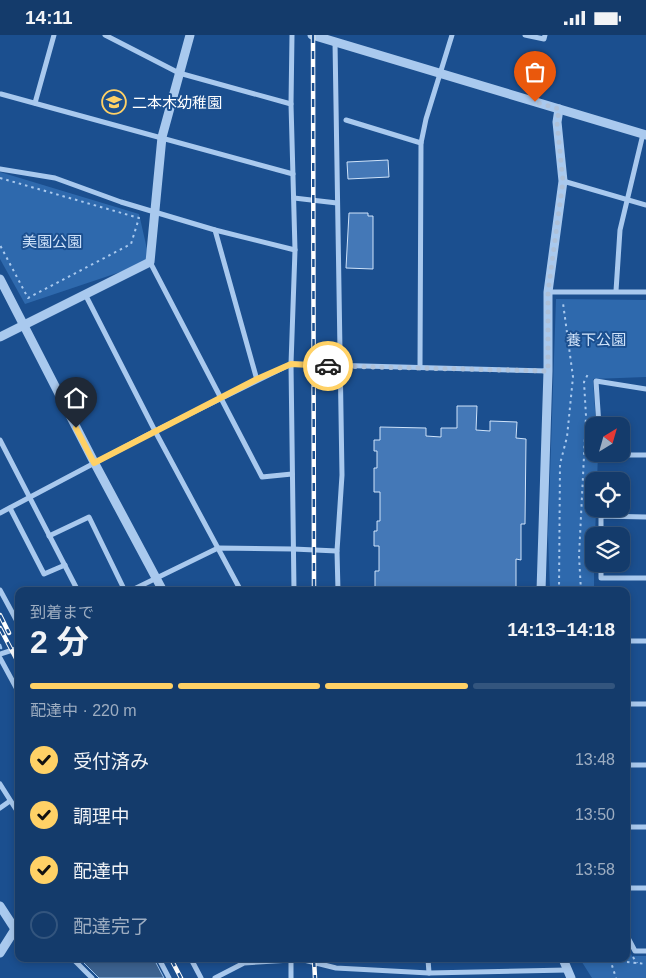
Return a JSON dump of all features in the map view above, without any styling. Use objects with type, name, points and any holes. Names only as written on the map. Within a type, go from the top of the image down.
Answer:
[{"type":"street","points":[[35,103],[54,35]]},
{"type":"street","points":[[105,35],[180,73],[291,104]]},
{"type":"street","points":[[190,35],[162,137],[153,212],[150,262],[262,477],[292,474]]},
{"type":"street","points":[[292,35],[291,104],[294,250],[291,364],[294,587]]},
{"type":"street","points":[[312,35],[644,134],[620,230],[616,291]]},
{"type":"street","points":[[420,368],[421,143],[426,119],[452,35]]},
{"type":"street","points":[[525,35],[544,39],[545,35]]},
{"type":"street","points":[[335,42],[342,475],[337,551],[338,587]]},
{"type":"street","points":[[0,101],[1,93],[162,137],[190,147],[293,174]]},
{"type":"street","points":[[541,587],[548,371],[548,292],[563,181],[557,123],[559,109]]},
{"type":"street","points":[[346,120],[421,143]]},
{"type":"street","points":[[0,169],[55,178],[153,212],[294,250]]},
{"type":"street","points":[[563,181],[646,205]]},
{"type":"street","points":[[294,198],[337,203]]},
{"type":"street","points":[[215,230],[257,379]]},
{"type":"street","points":[[0,337],[150,262]]},
{"type":"street","points":[[0,279],[94,463],[161,587]]},
{"type":"street","points":[[548,292],[646,292]]},
{"type":"street","points":[[85,294],[155,431],[239,587]]},
{"type":"street","points":[[0,513],[155,431],[257,379],[291,364],[341,367],[548,371]]},
{"type":"street","points":[[598,417],[596,381],[646,389]]},
{"type":"street","points":[[0,440],[76,587]]},
{"type":"street","points":[[630,455],[646,455]]},
{"type":"street","points":[[10,508],[44,574],[65,565]]},
{"type":"street","points":[[601,527],[601,516],[646,517]]},
{"type":"street","points":[[49,535],[89,517],[123,587]]},
{"type":"street","points":[[137,587],[218,548],[337,551]]},
{"type":"street","points":[[601,572],[601,578],[646,578]]},
{"type":"street","points":[[0,590],[15,618]]},
{"type":"street","points":[[630,641],[646,641]]},
{"type":"street","points":[[15,650],[0,656],[15,685]]},
{"type":"street","points":[[630,704],[646,704]]},
{"type":"street","points":[[630,765],[646,765]]},
{"type":"street","points":[[0,784],[15,808]]},
{"type":"street","points":[[0,807],[10,801]]},
{"type":"street","points":[[630,827],[646,827]]},
{"type":"street","points":[[630,888],[646,889]]},
{"type":"street","points":[[0,906],[15,924]]},
{"type":"street","points":[[0,953],[15,929]]},
{"type":"street","points":[[630,942],[635,951],[646,951]]},
{"type":"street","points":[[77,962],[92,978]]},
{"type":"street","points":[[161,962],[169,978]]},
{"type":"street","points":[[192,962],[201,978]]},
{"type":"street","points":[[215,978],[241,962]]},
{"type":"street","points":[[291,962],[291,978]]},
{"type":"street","points":[[312,962],[336,968],[429,973],[569,974],[564,962]]},
{"type":"street","points":[[428,962],[429,973]]},
{"type":"path","points":[[0,178],[139,218],[131,244],[28,298],[0,245]]},
{"type":"path","points":[[559,587],[560,464],[567,437],[573,377],[563,303]]},
{"type":"path","points":[[581,587],[579,556],[586,416],[584,382],[589,372]]},
{"type":"path","points":[[611,962],[616,978]]},
{"type":"path","points":[[627,962],[646,964]]},
{"type":"green space","name":"美園公園","points":[[0,172],[139,214],[150,262],[25,304],[0,259]]},
{"type":"green space","name":"養下公園","points":[[556,299],[646,300],[646,377],[593,379],[595,417],[585,417],[585,463],[598,463],[597,472],[585,472],[585,517],[596,517],[595,527],[585,527],[585,572],[594,572],[594,587],[550,587],[548,535]]},
{"type":"green space","points":[[630,952],[632,956],[646,956],[646,978],[592,978],[582,962],[630,962]]},
{"type":"shaded area","points":[[83,962],[156,962],[164,978],[99,978]]},
{"type":"building","points":[[388,160],[389,177],[348,179],[347,162]]},
{"type":"building","points":[[349,213],[368,213],[368,216],[373,216],[373,269],[346,268]]},
{"type":"building","points":[[457,406],[477,406],[476,430],[490,431],[490,421],[517,422],[516,438],[526,439],[525,524],[521,524],[521,560],[516,559],[516,587],[375,587],[375,571],[379,571],[379,546],[374,546],[374,531],[377,531],[377,521],[380,521],[380,492],[374,492],[374,468],[377,468],[377,451],[374,451],[374,440],[380,440],[380,427],[426,428],[426,436],[441,437],[441,428],[457,428]]},
{"type":"railway","points":[[313,35],[314,587]]},
{"type":"railway","points":[[0,615],[9,633]]},
{"type":"railway","points":[[0,628],[15,656]]},
{"type":"railway","points":[[173,962],[181,978]]},
{"type":"railway","points":[[314,962],[315,978]]},
{"type":"way so far","points":[[328,366],[548,371],[548,292],[563,181],[557,123],[559,109],[535,102]]},
{"type":"place","name":"二本木幼稚園","points":[[114,102]]},
{"type":"route","points":[[76,428],[94,463],[257,379],[291,364],[328,366]]}]
